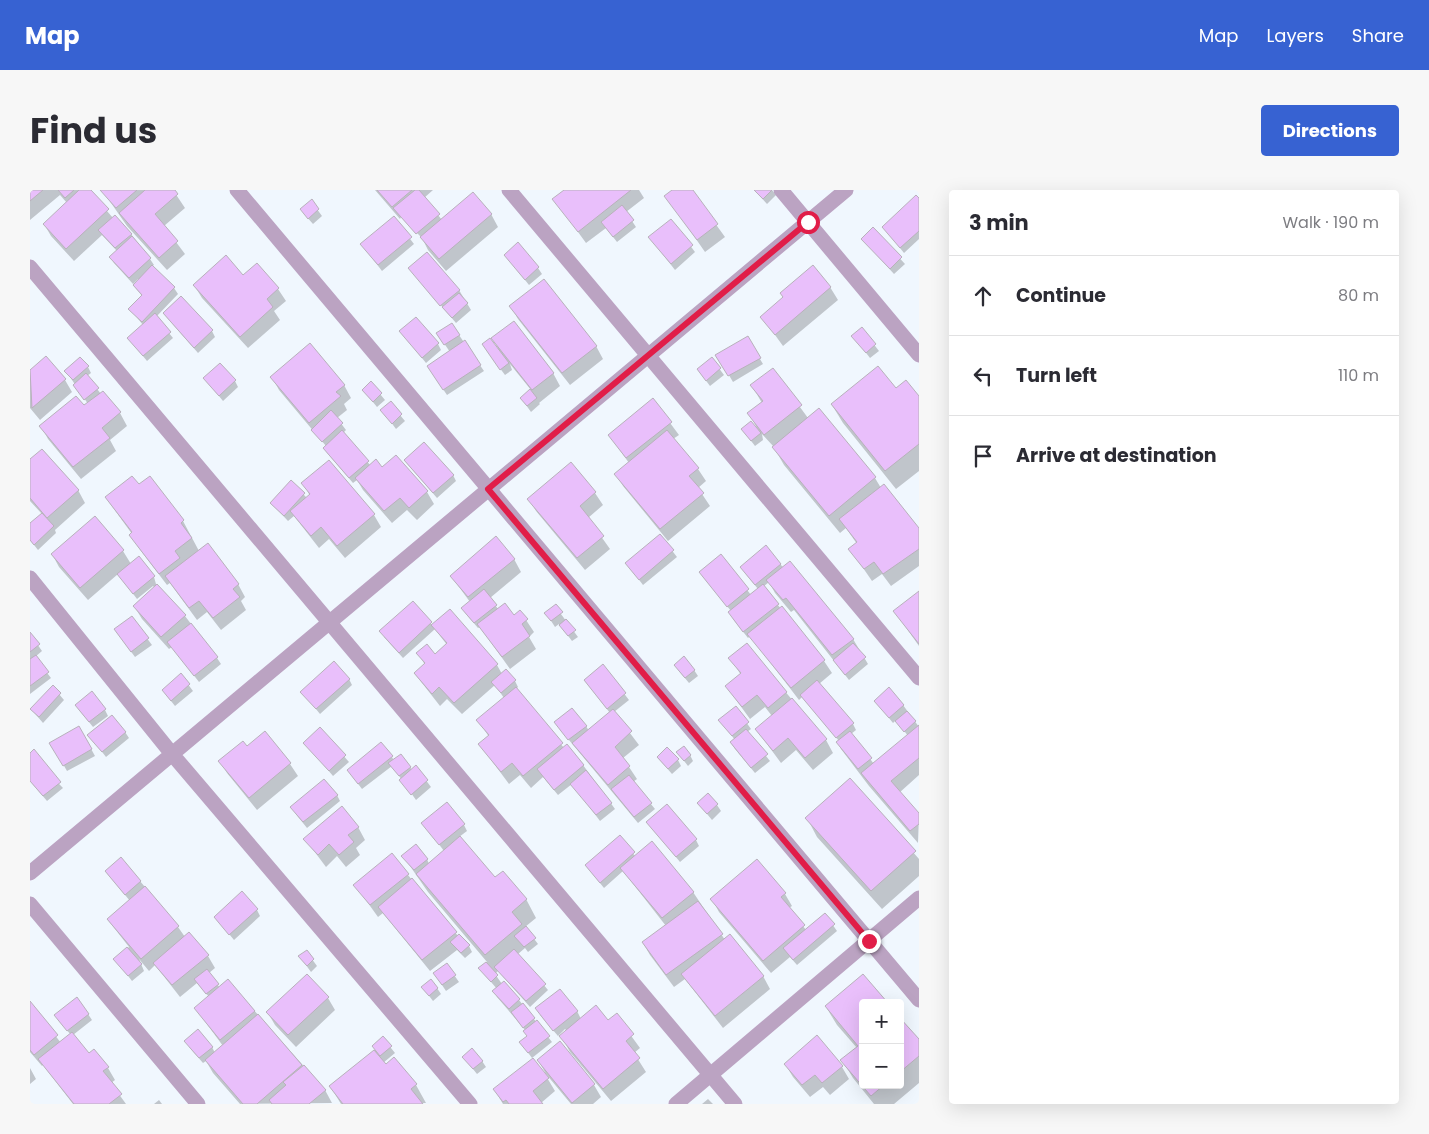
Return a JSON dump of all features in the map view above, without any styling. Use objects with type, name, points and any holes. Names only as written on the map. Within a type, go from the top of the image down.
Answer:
[{"type":"street","points":[[237,190],[919,1000]]},
{"type":"street","points":[[509,190],[919,678]]},
{"type":"street","points":[[781,190],[919,355]]},
{"type":"street","points":[[30,873],[846,190]]},
{"type":"street","points":[[30,267],[735,1104]]},
{"type":"street","points":[[30,578],[172,754],[470,1104]]},
{"type":"street","points":[[676,1104],[919,898]]},
{"type":"street","points":[[30,904],[198,1104]]},
{"type":"building","points":[[30,190],[43,190],[30,201]]},
{"type":"building","points":[[58,190],[74,190],[65,198]]},
{"type":"building","points":[[79,190],[91,190],[109,209],[66,249],[43,224]]},
{"type":"building","points":[[100,190],[137,190],[116,208]]},
{"type":"building","points":[[145,190],[175,190],[178,194],[155,214],[178,241],[159,258],[119,213]]},
{"type":"building","points":[[377,190],[412,190],[392,207]]},
{"type":"building","points":[[415,190],[419,190],[440,214],[416,234],[393,208]]},
{"type":"building","points":[[564,190],[631,190],[578,232],[552,199]]},
{"type":"building","points":[[672,190],[693,190],[718,224],[697,240],[664,196]]},
{"type":"building","points":[[754,190],[772,190],[763,199]]},
{"type":"building","points":[[473,192],[492,214],[439,259],[420,237]]},
{"type":"building","points":[[916,195],[919,198],[919,231],[900,248],[882,227]]},
{"type":"building","points":[[312,199],[319,209],[308,219],[300,209]]},
{"type":"building","points":[[622,205],[634,220],[613,237],[601,222]]},
{"type":"building","points":[[115,215],[132,234],[115,248],[98,230]]},
{"type":"building","points":[[394,216],[412,237],[378,265],[360,244]]},
{"type":"building","points":[[671,219],[693,245],[671,264],[648,237]]},
{"type":"building","points":[[873,227],[902,257],[890,269],[861,239]]},
{"type":"building","points":[[132,236],[151,258],[129,278],[109,257]]},
{"type":"building","points":[[518,242],[539,267],[525,280],[504,255]]},
{"type":"building","points":[[427,252],[460,290],[440,306],[408,268]]},
{"type":"building","points":[[226,255],[243,275],[257,263],[279,288],[267,299],[273,307],[240,337],[193,285]]},
{"type":"building","points":[[152,265],[175,287],[142,322],[128,309],[142,295],[133,285]]},
{"type":"building","points":[[813,265],[831,287],[775,335],[760,317],[783,297],[780,293]]},
{"type":"building","points":[[544,279],[597,346],[562,373],[509,306]]},
{"type":"building","points":[[459,293],[468,303],[452,318],[442,307]]},
{"type":"building","points":[[181,296],[213,330],[194,348],[163,313]]},
{"type":"building","points":[[155,313],[171,332],[143,356],[127,338]]},
{"type":"building","points":[[416,317],[439,343],[422,358],[399,331]]},
{"type":"building","points":[[514,321],[554,373],[532,390],[491,338]]},
{"type":"building","points":[[452,323],[460,335],[444,345],[436,333]]},
{"type":"building","points":[[862,327],[876,344],[866,353],[851,336]]},
{"type":"building","points":[[748,336],[761,358],[728,376],[715,355]]},
{"type":"building","points":[[490,338],[509,363],[500,370],[482,344]]},
{"type":"building","points":[[465,340],[481,365],[443,390],[427,366]]},
{"type":"building","points":[[310,343],[345,385],[336,392],[341,396],[309,423],[270,377]]},
{"type":"building","points":[[46,356],[66,379],[32,408],[30,370]]},
{"type":"building","points":[[80,357],[89,366],[73,380],[64,371]]},
{"type":"building","points":[[712,357],[721,368],[706,381],[697,369]]},
{"type":"building","points":[[220,363],[236,380],[219,396],[203,378]]},
{"type":"building","points":[[878,366],[896,388],[906,380],[919,396],[919,444],[885,471],[831,404]]},
{"type":"building","points":[[773,368],[802,405],[764,435],[747,413],[763,401],[750,385]]},
{"type":"building","points":[[86,373],[99,388],[84,400],[73,385]]},
{"type":"building","points":[[371,381],[382,393],[373,402],[362,390]]},
{"type":"building","points":[[530,389],[537,398],[527,406],[520,398]]},
{"type":"building","points":[[103,391],[121,412],[102,428],[110,438],[73,467],[39,426],[76,396],[84,405]]},
{"type":"building","points":[[653,398],[672,422],[626,458],[608,435]]},
{"type":"building","points":[[391,401],[402,414],[392,424],[380,410]]},
{"type":"building","points":[[819,408],[876,477],[829,516],[772,447]]},
{"type":"building","points":[[331,410],[343,423],[322,442],[311,430]]},
{"type":"building","points":[[751,421],[761,433],[751,441],[741,429]]},
{"type":"building","points":[[342,430],[369,461],[349,478],[323,448]]},
{"type":"building","points":[[667,430],[699,468],[689,476],[704,493],[660,529],[614,474]]},
{"type":"building","points":[[424,442],[454,475],[433,493],[404,460]]},
{"type":"building","points":[[42,449],[79,490],[47,518],[30,498],[30,459]]},
{"type":"building","points":[[396,455],[428,491],[409,508],[400,498],[384,511],[355,478],[376,459],[382,467]]},
{"type":"building","points":[[329,460],[375,514],[337,546],[321,527],[311,536],[290,511],[310,494],[301,483]]},
{"type":"building","points":[[571,462],[596,492],[580,506],[604,536],[577,558],[527,499]]},
{"type":"building","points":[[132,476],[139,484],[150,476],[184,520],[181,523],[192,538],[175,551],[180,558],[159,574],[129,535],[132,532],[105,497]]},
{"type":"building","points":[[291,480],[305,493],[284,516],[270,503]]},
{"type":"building","points":[[884,484],[919,528],[919,549],[883,574],[874,562],[864,569],[848,549],[857,542],[839,519]]},
{"type":"building","points":[[42,513],[54,526],[34,545],[30,540],[30,523]]},
{"type":"building","points":[[95,516],[124,550],[80,588],[51,554]]},
{"type":"building","points":[[660,534],[674,550],[639,580],[625,563]]},
{"type":"building","points":[[496,536],[515,559],[468,597],[450,576]]},
{"type":"building","points":[[208,543],[239,584],[233,589],[240,597],[213,618],[199,601],[189,608],[165,576]]},
{"type":"building","points":[[766,545],[781,564],[755,585],[740,567]]},
{"type":"building","points":[[721,554],[749,589],[727,607],[699,572]]},
{"type":"building","points":[[139,556],[155,576],[133,594],[117,574]]},
{"type":"building","points":[[790,561],[854,639],[832,655],[786,598],[783,600],[766,580]]},
{"type":"building","points":[[157,584],[186,615],[161,637],[133,606]]},
{"type":"building","points":[[763,584],[779,604],[743,632],[728,612]]},
{"type":"building","points":[[484,589],[497,605],[474,623],[461,608]]},
{"type":"building","points":[[919,591],[919,644],[893,611]]},
{"type":"building","points":[[413,601],[432,622],[399,653],[379,631]]},
{"type":"building","points":[[505,603],[514,615],[520,610],[528,619],[522,624],[530,636],[502,657],[477,624]]},
{"type":"building","points":[[556,604],[563,612],[551,621],[544,613]]},
{"type":"building","points":[[782,606],[825,660],[791,688],[747,634]]},
{"type":"building","points":[[450,609],[498,664],[454,703],[439,687],[432,694],[414,673],[425,663],[416,653],[427,644],[435,654],[447,643],[431,625]]},
{"type":"building","points":[[132,616],[149,638],[131,652],[114,629]]},
{"type":"building","points":[[566,619],[576,630],[568,636],[559,625]]},
{"type":"building","points":[[191,623],[218,657],[194,676],[167,642]]},
{"type":"building","points":[[30,632],[40,644],[30,652]]},
{"type":"building","points":[[747,643],[787,692],[768,708],[757,695],[742,707],[725,686],[741,673],[728,658]]},
{"type":"building","points":[[853,643],[866,657],[845,675],[833,660]]},
{"type":"building","points":[[36,655],[49,672],[30,686],[30,659]]},
{"type":"building","points":[[684,656],[695,670],[685,678],[674,665]]},
{"type":"building","points":[[334,661],[350,679],[316,709],[300,692]]},
{"type":"building","points":[[603,664],[626,693],[607,709],[584,680]]},
{"type":"building","points":[[506,669],[516,680],[501,693],[491,682]]},
{"type":"building","points":[[181,673],[190,684],[171,701],[162,690]]},
{"type":"building","points":[[817,680],[854,723],[836,738],[800,695]]},
{"type":"building","points":[[53,685],[61,693],[39,717],[30,709]]},
{"type":"building","points":[[516,687],[563,743],[523,776],[512,763],[501,772],[478,744],[489,735],[476,720]]},
{"type":"building","points":[[889,687],[904,705],[889,718],[874,701]]},
{"type":"building","points":[[92,691],[106,709],[89,722],[75,705]]},
{"type":"building","points":[[792,698],[827,739],[805,758],[788,738],[773,751],[755,729]]},
{"type":"building","points":[[736,706],[749,722],[732,736],[718,720]]},
{"type":"building","points":[[572,708],[587,726],[568,740],[554,722]]},
{"type":"building","points":[[613,709],[632,731],[615,747],[630,766],[608,785],[572,743]]},
{"type":"building","points":[[907,711],[916,721],[904,732],[895,721]]},
{"type":"building","points":[[112,715],[126,732],[102,752],[87,735]]},
{"type":"building","points":[[919,725],[919,758],[891,781],[919,813],[919,824],[910,831],[861,773]]},
{"type":"building","points":[[79,726],[92,749],[63,766],[49,743]]},
{"type":"building","points":[[320,727],[346,755],[329,771],[303,743]]},
{"type":"building","points":[[746,729],[768,754],[751,768],[730,742]]},
{"type":"building","points":[[265,731],[291,763],[249,798],[218,761],[243,741],[247,746]]},
{"type":"building","points":[[850,731],[872,758],[858,769],[836,742]]},
{"type":"building","points":[[381,742],[393,756],[358,784],[347,770]]},
{"type":"building","points":[[567,744],[584,765],[554,790],[537,769]]},
{"type":"building","points":[[684,746],[691,755],[684,761],[676,752]]},
{"type":"building","points":[[667,747],[679,759],[668,769],[657,757]]},
{"type":"building","points":[[34,749],[61,782],[43,796],[30,781],[30,753]]},
{"type":"building","points":[[401,754],[411,767],[399,776],[388,763]]},
{"type":"building","points":[[416,765],[428,780],[411,795],[399,780]]},
{"type":"building","points":[[586,770],[612,803],[596,815],[570,784]]},
{"type":"building","points":[[629,775],[652,803],[634,817],[611,789]]},
{"type":"building","points":[[850,778],[916,851],[871,891],[805,818]]},
{"type":"building","points":[[324,779],[338,795],[303,822],[290,807]]},
{"type":"building","points":[[708,793],[718,804],[707,814],[697,803]]},
{"type":"building","points":[[447,802],[465,824],[439,845],[421,823]]},
{"type":"building","points":[[667,804],[697,839],[676,857],[646,822]]},
{"type":"building","points":[[342,806],[359,827],[348,835],[354,842],[339,855],[329,844],[318,855],[303,839]]},
{"type":"building","points":[[620,835],[635,852],[600,883],[585,865]]},
{"type":"building","points":[[460,836],[495,877],[503,871],[527,899],[512,912],[522,924],[485,955],[416,874]]},
{"type":"building","points":[[652,841],[694,892],[662,918],[620,868]]},
{"type":"building","points":[[416,844],[428,859],[414,870],[401,856]]},
{"type":"building","points":[[392,853],[409,874],[370,905],[353,885]]},
{"type":"building","points":[[121,857],[141,881],[125,895],[105,871]]},
{"type":"building","points":[[757,859],[786,893],[781,897],[805,925],[763,961],[710,899]]},
{"type":"building","points":[[412,878],[457,932],[422,960],[378,907]]},
{"type":"building","points":[[145,886],[179,926],[141,959],[107,919]]},
{"type":"building","points":[[242,891],[258,909],[229,935],[214,917]]},
{"type":"building","points":[[698,901],[723,934],[666,975],[642,942]]},
{"type":"building","points":[[825,913],[835,924],[793,960],[783,948]]},
{"type":"building","points":[[526,926],[536,938],[524,947],[514,936]]},
{"type":"building","points":[[189,932],[209,955],[172,985],[153,963]]},
{"type":"building","points":[[459,934],[470,945],[461,953],[450,942]]},
{"type":"building","points":[[730,934],[764,976],[715,1016],[681,974]]},
{"type":"building","points":[[127,947],[142,964],[128,976],[113,959]]},
{"type":"building","points":[[514,949],[546,984],[526,1001],[494,967]]},
{"type":"building","points":[[307,950],[314,959],[307,966],[298,956]]},
{"type":"building","points":[[486,962],[498,975],[491,982],[478,968]]},
{"type":"building","points":[[447,963],[456,975],[442,985],[433,973]]},
{"type":"building","points":[[207,969],[219,984],[206,994],[194,979]]},
{"type":"building","points":[[307,974],[329,997],[288,1035],[266,1012]]},
{"type":"building","points":[[863,974],[885,999],[859,999],[859,1082],[840,1060],[858,1046],[825,1006]]},
{"type":"building","points":[[228,979],[255,1011],[220,1040],[194,1008]]},
{"type":"building","points":[[431,979],[438,988],[429,996],[421,987]]},
{"type":"building","points":[[504,981],[520,999],[509,1009],[492,991]]},
{"type":"building","points":[[560,989],[578,1011],[553,1031],[535,1008]]},
{"type":"building","points":[[77,997],[89,1014],[67,1031],[54,1015]]},
{"type":"building","points":[[30,1001],[58,1035],[34,1055],[30,1050]]},
{"type":"building","points":[[523,1003],[535,1018],[523,1028],[511,1012]]},
{"type":"building","points":[[596,1005],[608,1020],[617,1013],[634,1034],[626,1041],[640,1058],[603,1089],[559,1036]]},
{"type":"building","points":[[258,1014],[302,1065],[257,1104],[243,1104],[205,1060]]},
{"type":"building","points":[[537,1020],[550,1036],[528,1053],[519,1042],[527,1036],[523,1031]]},
{"type":"building","points":[[904,1022],[919,1039],[919,1056],[904,1069]]},
{"type":"building","points":[[198,1029],[213,1047],[199,1058],[184,1041]]},
{"type":"building","points":[[72,1032],[89,1053],[94,1049],[109,1067],[103,1071],[122,1094],[109,1104],[74,1104],[38,1059]]},
{"type":"building","points":[[817,1035],[843,1066],[822,1083],[815,1075],[802,1085],[784,1064]]},
{"type":"building","points":[[383,1036],[392,1046],[380,1056],[372,1046]]},
{"type":"building","points":[[560,1041],[595,1084],[572,1103],[537,1060]]},
{"type":"building","points":[[472,1048],[483,1061],[473,1069],[462,1057]]},
{"type":"building","points":[[374,1050],[386,1064],[394,1057],[417,1084],[411,1089],[423,1104],[343,1104],[329,1086]]},
{"type":"building","points":[[533,1058],[549,1078],[533,1091],[543,1104],[509,1104],[506,1100],[503,1102],[493,1089]]},
{"type":"building","points":[[304,1065],[326,1090],[309,1104],[272,1104],[269,1100],[286,1085],[283,1082]]},
{"type":"building","points":[[865,1089],[879,1089],[871,1096]]},
{"type":"route","points":[[808,222],[488,489],[869,941]]}]
